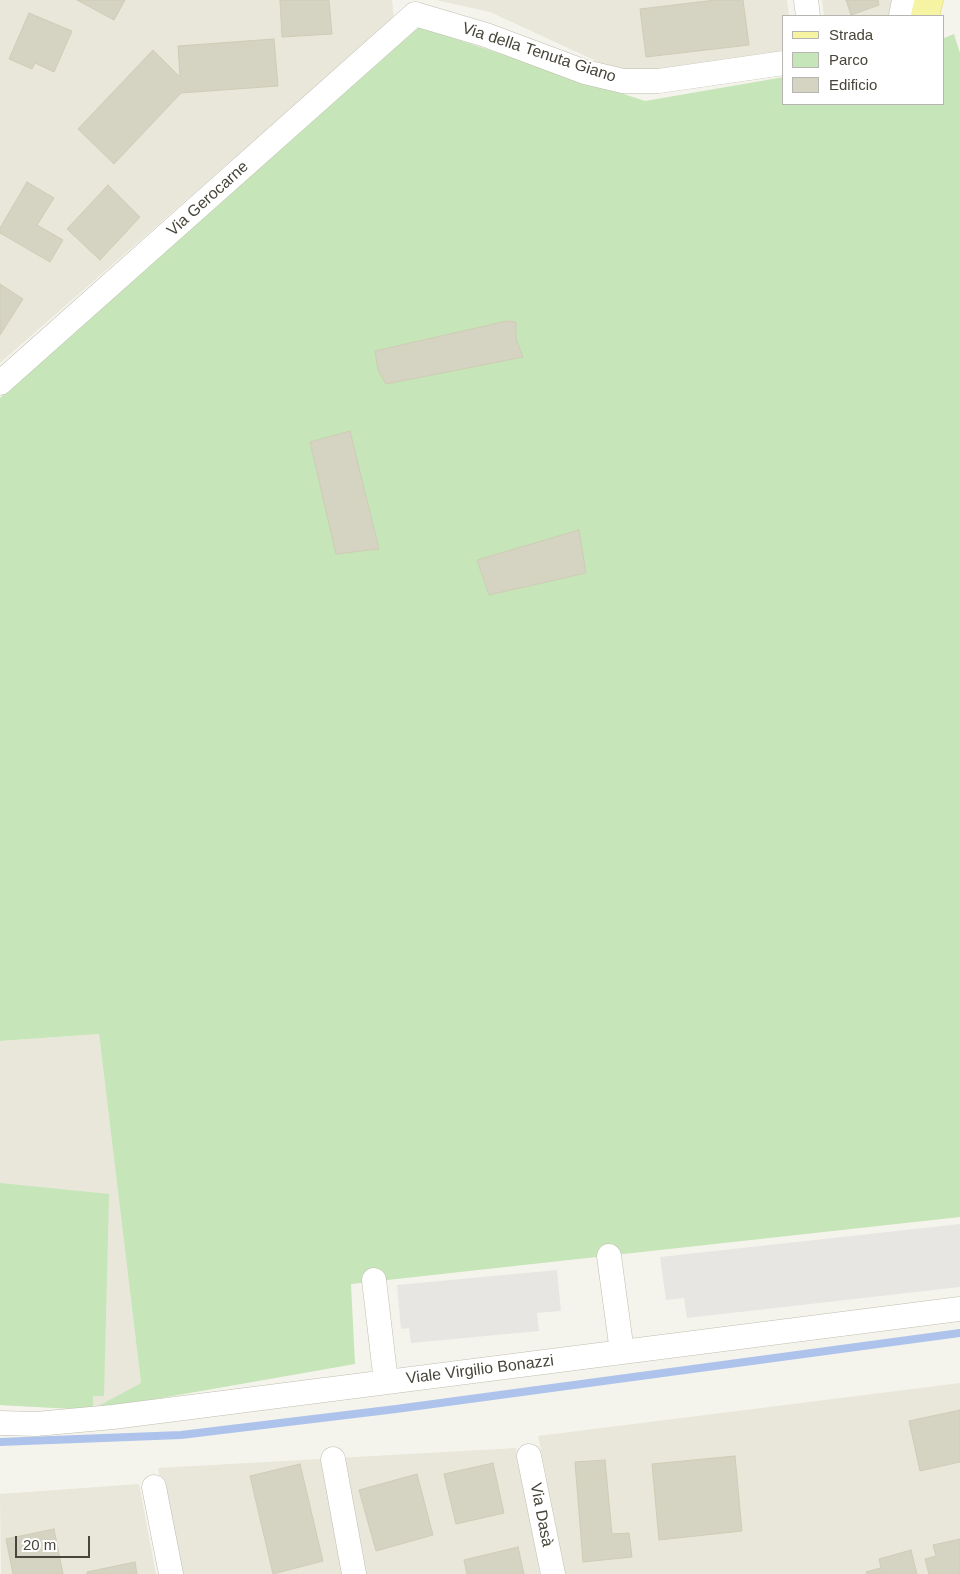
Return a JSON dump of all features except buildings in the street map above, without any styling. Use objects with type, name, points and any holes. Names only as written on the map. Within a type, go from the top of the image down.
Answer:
[{"type":"main road","points":[[925,15],[929,0]]},
{"type":"street","points":[[806,0],[808,15]]},
{"type":"street","points":[[901,15],[904,0]]},
{"type":"street","name":"Via della Tenuta Giano","points":[[414,7],[593,75],[623,81],[659,81],[782,62]]},
{"type":"street","name":"Via Gerocarne","points":[[0,382],[414,7]]},
{"type":"street","points":[[609,1256],[622,1352]]},
{"type":"street","points":[[374,1280],[386,1382]]},
{"type":"street","name":"Viale Virgilio Bonazzi","points":[[0,1423],[36,1424],[78,1421],[960,1309]]},
{"type":"street","name":"Via Dasà","points":[[530,1456],[553,1574]]},
{"type":"street","points":[[332,1459],[354,1574]]},
{"type":"street","points":[[154,1487],[171,1574]]},
{"type":"shaded area","points":[[0,0],[392,0],[394,18],[0,363]]},
{"type":"shaded area","points":[[436,0],[787,0],[789,15],[782,15],[782,52],[642,73],[607,66],[490,12]]},
{"type":"shaded area","points":[[822,0],[915,0],[911,15],[824,15]]},
{"type":"shaded area","points":[[99,1034],[141,1383],[93,1410],[0,1405],[0,1041]]},
{"type":"shaded area","points":[[960,1224],[960,1287],[687,1318],[684,1298],[666,1300],[660,1257]]},
{"type":"shaded area","points":[[557,1270],[561,1311],[537,1313],[539,1331],[411,1343],[409,1328],[401,1329],[397,1285]]},
{"type":"shaded area","points":[[960,1383],[960,1574],[565,1574],[538,1436]]},
{"type":"shaded area","points":[[516,1448],[540,1574],[179,1574],[158,1468]]},
{"type":"shaded area","points":[[139,1484],[156,1574],[1,1574],[0,1494]]},
{"type":"green space","points":[[419,27],[645,101],[782,77],[782,105],[945,105],[945,38],[954,34],[960,53],[960,1217],[351,1284],[355,1364],[93,1410],[0,1405],[0,1183],[109,1194],[104,1396],[93,1396],[93,1409],[141,1383],[99,1034],[0,1041],[0,398]]},
{"type":"waterway","points":[[0,1442],[181,1435],[396,1409],[960,1333]]}]
